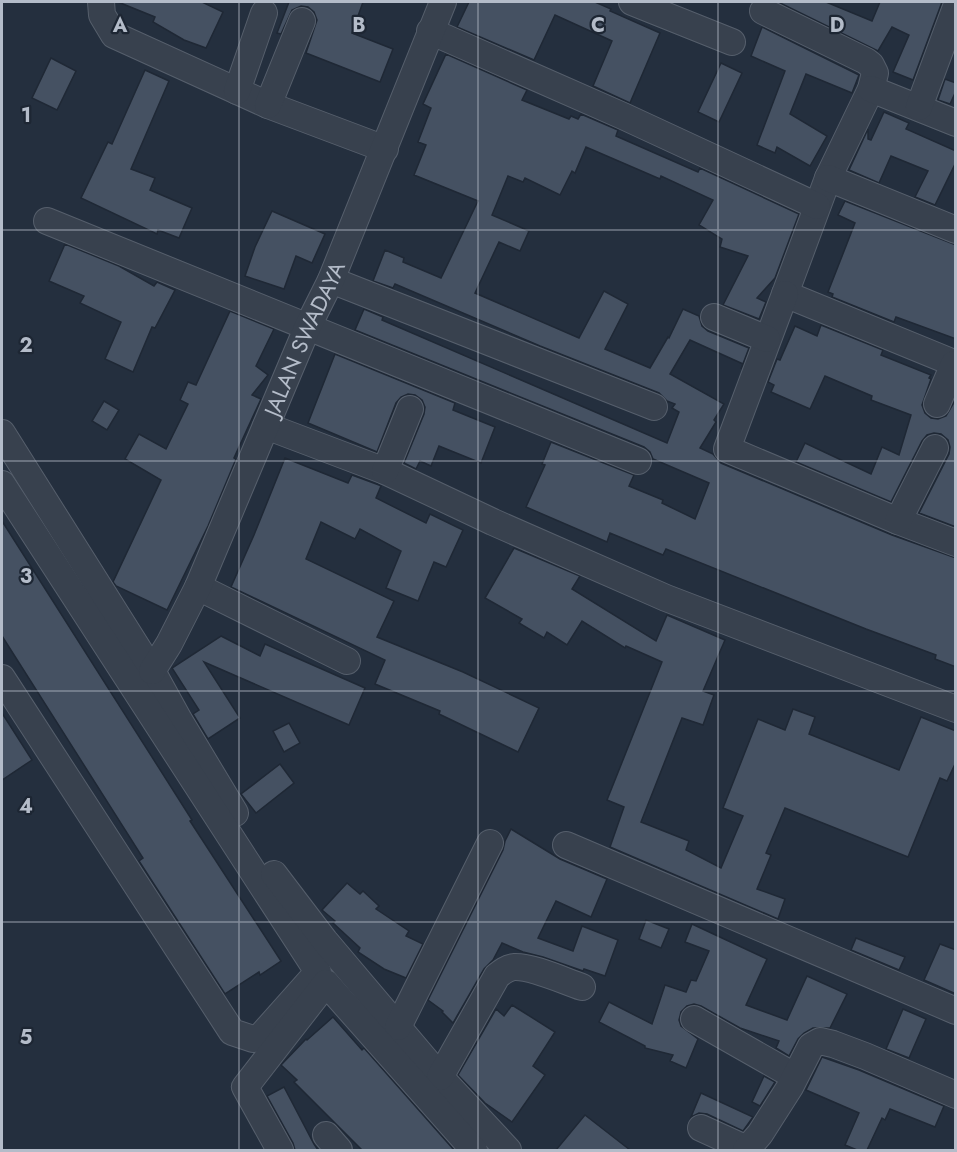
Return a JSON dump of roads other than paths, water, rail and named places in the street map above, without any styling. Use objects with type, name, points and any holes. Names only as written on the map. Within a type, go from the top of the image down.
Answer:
[{"type":"street","points":[[101,2],[102,15],[114,34],[268,105],[385,149]]},
{"type":"street","name":"JALAN SWADAYA","points":[[152,671],[169,644],[198,587],[308,326],[331,280],[443,2]]},
{"type":"street","points":[[632,2],[732,42]]},
{"type":"street","points":[[919,107],[956,7]]},
{"type":"street","points":[[763,11],[866,61],[875,73],[871,89],[828,178],[727,449],[956,543]]},
{"type":"street","points":[[237,91],[264,13]]},
{"type":"street","points":[[268,105],[302,21]]},
{"type":"street","points":[[430,31],[623,116],[817,206]]},
{"type":"street","points":[[871,89],[956,123]]},
{"type":"street","points":[[828,178],[956,230]]},
{"type":"street","points":[[48,221],[638,460]]},
{"type":"street","points":[[331,280],[654,406]]},
{"type":"street","points":[[785,294],[955,364],[937,404]]},
{"type":"street","points":[[714,317],[767,339]]},
{"type":"street","points":[[385,471],[410,409]]},
{"type":"street","points":[[266,426],[385,471],[493,522],[666,598],[956,708]]},
{"type":"street","points":[[2,433],[152,671],[262,858],[325,941],[440,1077],[508,1150]]},
{"type":"street","points":[[898,521],[934,448]]},
{"type":"street","points":[[2,484],[318,972],[261,1036],[253,1039],[232,1032],[2,678]]},
{"type":"street","points":[[198,587],[347,661]]},
{"type":"street","points":[[398,1027],[490,843]]},
{"type":"street","points":[[566,845],[956,1011]]},
{"type":"street","points":[[440,1077],[497,976],[505,970],[514,967],[531,970],[582,987]]},
{"type":"street","points":[[280,1150],[245,1087],[326,983],[474,1150]]},
{"type":"street","points":[[694,1019],[794,1076]]},
{"type":"street","points":[[701,1128],[747,1150],[790,1087],[811,1046],[820,1041],[865,1056],[956,1095]]}]
